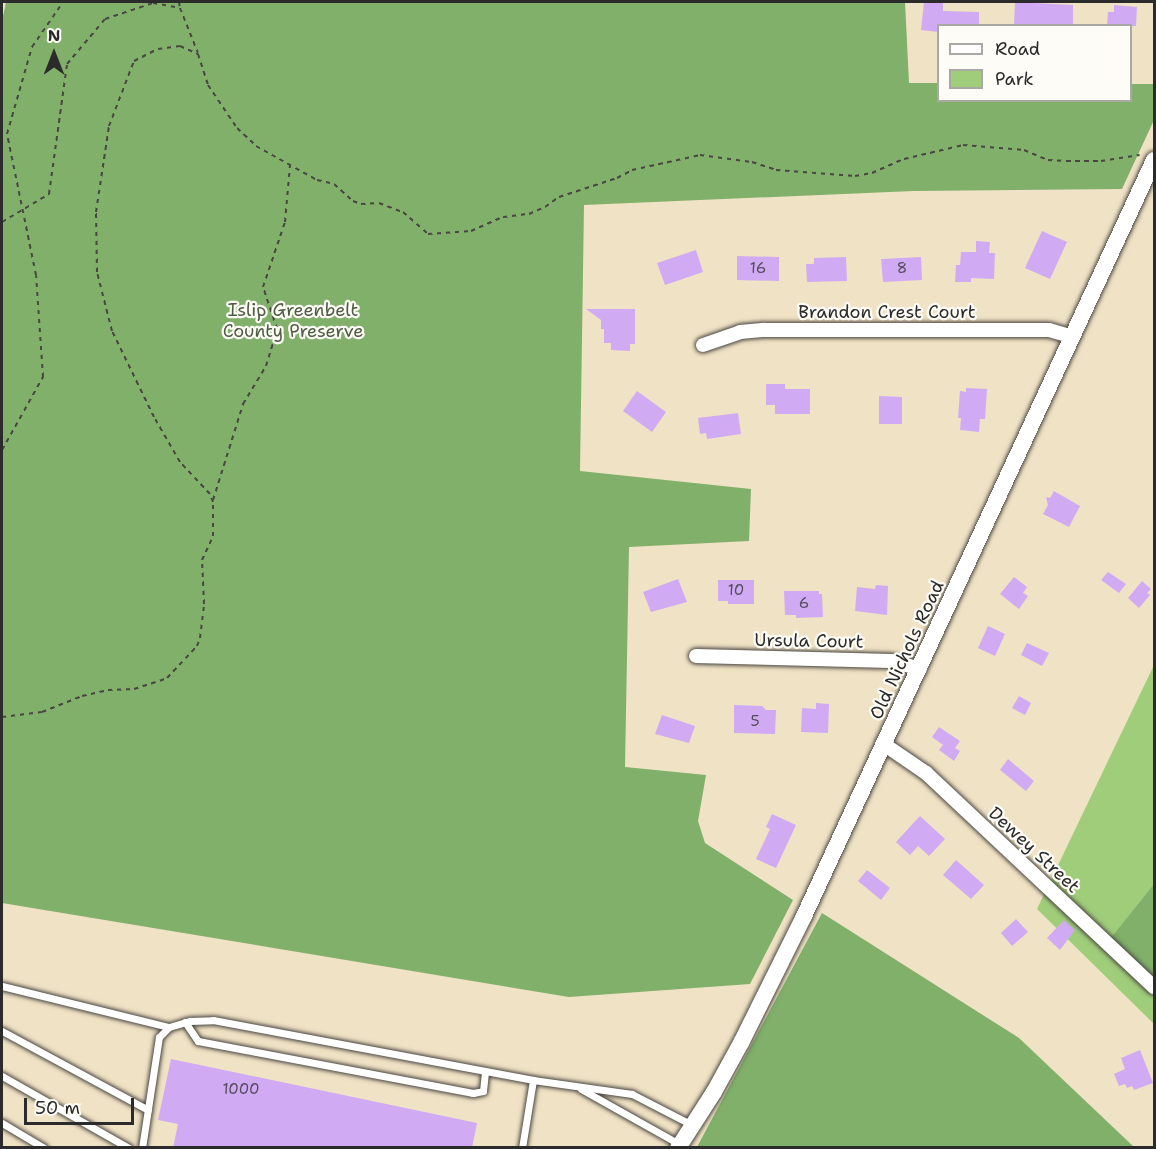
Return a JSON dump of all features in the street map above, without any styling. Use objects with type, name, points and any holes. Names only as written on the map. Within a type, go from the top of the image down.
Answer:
[{"type":"street","name":"Old Nichols Road","points":[[679,1146],[714,1092],[757,1011],[885,745],[1073,337],[1151,157]]},
{"type":"street","name":"Brandon Crest Court","points":[[703,345],[740,332],[765,330],[1049,330],[1073,337]]},
{"type":"street","name":"Ursula Court","points":[[696,656],[891,661],[920,669]]},
{"type":"street","name":"Dewey Street","points":[[885,745],[926,773],[1155,987]]},
{"type":"lane","points":[[2,986],[169,1027]]},
{"type":"lane","points":[[142,1148],[159,1037],[169,1027],[185,1022],[213,1020],[581,1089],[632,1094],[692,1125]]},
{"type":"lane","points":[[185,1022],[198,1041],[473,1093],[483,1091],[485,1071]]},
{"type":"lane","points":[[2,1031],[148,1110]]},
{"type":"lane","points":[[2,1076],[129,1148]]},
{"type":"lane","points":[[522,1148],[533,1080]]},
{"type":"lane","points":[[581,1089],[679,1146]]},
{"type":"lane","points":[[2,1123],[44,1148]]},
{"type":"path","points":[[2,450],[43,377],[36,275],[7,134],[32,47],[63,2]]},
{"type":"path","points":[[179,2],[208,85],[237,128],[256,146],[317,180],[334,184],[353,201],[361,204],[379,203],[403,212],[428,234],[471,231],[503,217],[529,214],[559,197],[617,178],[632,170],[700,155],[752,162],[776,170],[855,176],[872,173],[904,159],[963,145],[1024,150],[1048,160],[1101,161],[1151,157]]},
{"type":"path","points":[[2,222],[49,194],[67,64],[105,19],[153,3],[180,8]]},
{"type":"path","points":[[198,54],[180,46],[158,49],[134,62],[109,126],[96,212],[96,272],[112,330],[154,417],[180,462],[210,494],[213,502]]},
{"type":"path","points":[[2,717],[42,712],[82,696],[108,690],[134,689],[167,678],[197,646],[204,604],[202,560],[213,536],[213,502],[243,404],[266,366],[277,328],[262,287],[285,222],[291,165]]},
{"type":"green space","name":"Islip Greenbelt County Preserve","points":[[6,2],[905,2],[909,83],[937,83],[937,102],[1132,102],[1132,84],[1154,84],[1154,120],[1122,189],[913,191],[584,205],[580,471],[751,489],[749,541],[629,547],[625,767],[706,775],[698,821],[705,843],[793,900],[750,984],[569,997],[2,903],[2,21]]},
{"type":"green space","points":[[1154,665],[1154,1024],[1037,909]]},
{"type":"green space","points":[[1154,884],[1154,981],[1111,938]]},
{"type":"green space","points":[[822,913],[1019,1038],[1134,1147],[697,1147]]},
{"type":"building","points":[[924,2],[943,2],[943,11],[979,12],[979,24],[937,24],[937,32],[921,30]]},
{"type":"building","points":[[1015,2],[1073,5],[1073,24],[1014,24]]},
{"type":"building","points":[[1114,5],[1137,7],[1136,26],[1107,24],[1108,12],[1114,12]]},
{"type":"building","points":[[1042,231],[1067,242],[1050,279],[1025,268]]},
{"type":"building","points":[[976,241],[990,242],[989,253],[995,253],[994,279],[971,278],[971,282],[955,282],[956,265],[960,265],[961,252],[976,252]]},
{"type":"building","points":[[696,250],[703,272],[665,285],[657,263]]},
{"type":"building","points":[[737,256],[779,257],[779,281],[737,280]]},
{"type":"building","points":[[846,257],[847,281],[807,282],[806,264],[814,264],[814,258]]},
{"type":"building","points":[[921,257],[922,280],[883,282],[881,259]]},
{"type":"building","points":[[586,309],[635,309],[635,344],[630,344],[630,351],[611,350],[611,343],[604,343],[604,329],[601,329],[601,320]]},
{"type":"building","points":[[766,384],[785,384],[785,389],[810,389],[810,414],[775,414],[775,405],[766,405]]},
{"type":"building","points":[[966,388],[987,389],[985,419],[980,419],[979,432],[960,430],[961,418],[958,418],[960,391],[966,392]]},
{"type":"building","points":[[637,391],[666,412],[652,432],[623,411]]},
{"type":"building","points":[[879,396],[902,397],[902,424],[879,424]]},
{"type":"building","points":[[738,413],[741,434],[707,439],[706,433],[700,434],[698,418]]},
{"type":"building","points":[[1054,491],[1080,506],[1069,527],[1043,514],[1048,505],[1046,497],[1050,498]]},
{"type":"building","points":[[1108,572],[1126,584],[1119,593],[1101,580]]},
{"type":"building","points":[[1014,577],[1027,587],[1023,593],[1028,596],[1019,609],[1000,594]]},
{"type":"building","points":[[678,579],[687,602],[651,612],[643,592]]},
{"type":"building","points":[[718,580],[754,580],[754,604],[728,604],[728,601],[718,601]]},
{"type":"building","points":[[1142,581],[1151,589],[1147,593],[1150,595],[1139,608],[1128,598]]},
{"type":"building","points":[[876,585],[888,586],[887,615],[855,611],[857,587],[875,589]]},
{"type":"building","points":[[784,591],[819,591],[819,594],[822,594],[823,617],[796,618],[796,615],[785,615]]},
{"type":"building","points":[[988,626],[1005,634],[995,656],[978,648]]},
{"type":"building","points":[[1027,643],[1049,653],[1042,666],[1021,655]]},
{"type":"building","points":[[1019,696],[1031,703],[1025,715],[1012,708]]},
{"type":"building","points":[[816,703],[829,704],[828,733],[801,732],[802,708],[816,709]]},
{"type":"building","points":[[734,705],[762,706],[766,710],[776,710],[775,734],[734,733]]},
{"type":"building","points":[[662,715],[695,726],[689,743],[655,734]]},
{"type":"building","points":[[939,727],[960,741],[955,748],[960,751],[954,761],[939,750],[943,745],[932,737]]},
{"type":"building","points":[[1008,759],[1034,781],[1026,791],[1000,770]]},
{"type":"building","points":[[772,814],[796,825],[776,868],[756,859],[770,829],[766,827]]},
{"type":"building","points":[[920,816],[945,839],[929,856],[918,846],[910,855],[896,842]]},
{"type":"building","points":[[956,860],[984,885],[971,899],[943,875]]},
{"type":"building","points":[[867,870],[890,888],[881,900],[858,881]]},
{"type":"building","points":[[1016,919],[1028,932],[1012,946],[1001,933]]},
{"type":"building","points":[[1064,920],[1075,930],[1060,950],[1047,938]]},
{"type":"building","points":[[1140,1050],[1153,1083],[1134,1090],[1132,1086],[1127,1088],[1125,1084],[1119,1086],[1114,1074],[1125,1069],[1121,1058]]},
{"type":"building","points":[[171,1059],[477,1123],[472,1148],[173,1148],[178,1124],[158,1120]]}]
